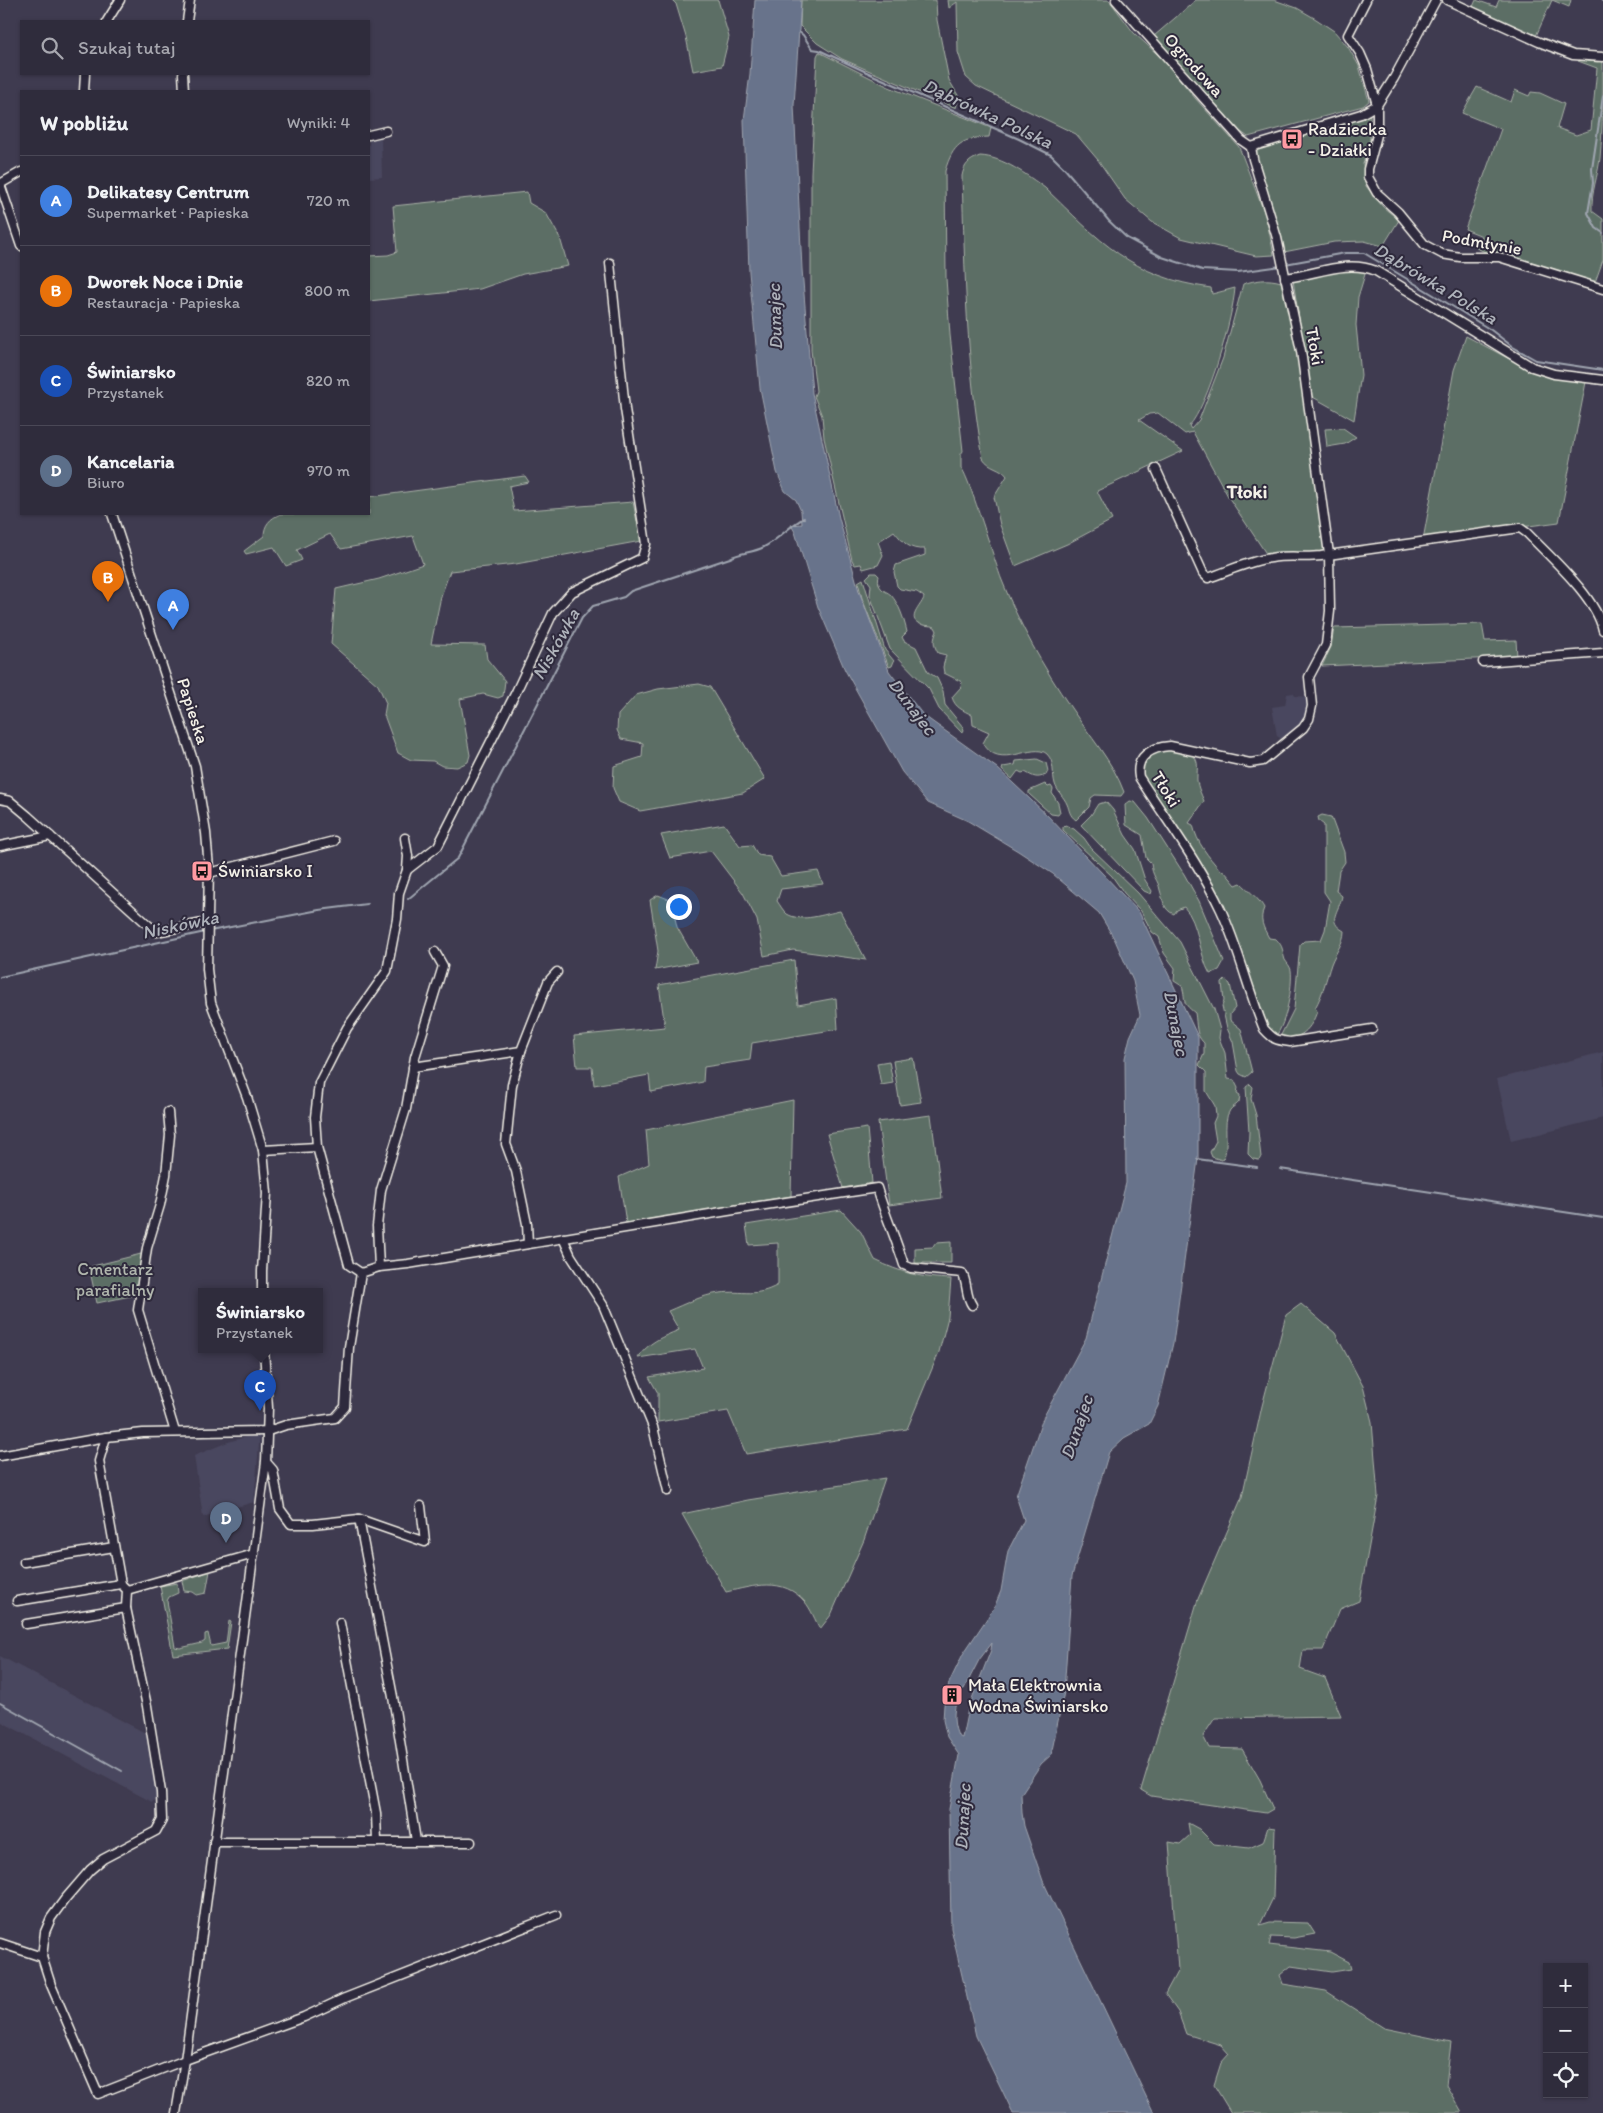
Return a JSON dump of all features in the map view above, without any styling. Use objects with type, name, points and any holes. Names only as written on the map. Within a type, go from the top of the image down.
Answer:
[{"type":"street","points":[[108,20],[120,0]]},
{"type":"street","points":[[187,20],[190,0]]},
{"type":"street","name":"Ogrodowa","points":[[1116,0],[1241,140],[1251,147]]},
{"type":"street","name":"Podmłynie","points":[[1366,0],[1348,35],[1367,69],[1377,105],[1377,135],[1368,169],[1368,177],[1377,194],[1398,212],[1425,245],[1442,254],[1460,257],[1499,258],[1603,289]]},
{"type":"street","points":[[1251,147],[1361,114],[1377,105],[1394,78],[1436,0]]},
{"type":"street","points":[[1447,0],[1539,42],[1573,55],[1603,57]]},
{"type":"street","points":[[84,90],[85,75]]},
{"type":"street","points":[[183,75],[184,90]]},
{"type":"street","points":[[370,135],[386,131]]},
{"type":"street","name":"Tłoki","points":[[1251,147],[1285,275],[1303,366],[1329,554],[1330,611],[1328,636],[1326,645],[1309,677],[1312,706],[1308,720],[1303,728],[1263,761],[1250,763],[1170,746],[1161,746],[1146,753],[1139,764],[1138,771],[1139,777],[1181,840],[1211,890],[1238,953],[1264,1029],[1270,1036],[1277,1041],[1290,1042],[1372,1029]]},
{"type":"street","points":[[20,173],[0,184],[20,243]]},
{"type":"street","points":[[407,870],[438,846],[516,692],[553,613],[572,592],[642,558],[646,544],[625,409],[610,263]]},
{"type":"street","points":[[1285,275],[1365,267],[1376,271],[1532,367],[1554,374],[1603,380]]},
{"type":"street","points":[[1156,469],[1203,573],[1208,578],[1269,558],[1285,556],[1298,558],[1394,547],[1520,528],[1527,533],[1586,596],[1601,621],[1603,630]]},
{"type":"street","name":"Papieska","points":[[112,515],[194,766],[206,833],[209,873],[208,988],[213,1014],[247,1097],[263,1150],[267,1193],[262,1288]]},
{"type":"street","points":[[1483,662],[1603,653]]},
{"type":"street","points":[[0,799],[10,801],[156,932],[208,923]]},
{"type":"street","points":[[0,846],[50,836]]},
{"type":"street","points":[[361,1273],[350,1264],[317,1147],[315,1117],[319,1083],[347,1028],[387,971],[399,894],[407,870],[408,856],[405,838]]},
{"type":"street","points":[[209,873],[334,841]]},
{"type":"street","points":[[379,1267],[377,1226],[381,1190],[406,1109],[413,1067],[443,966],[435,952]]},
{"type":"street","points":[[528,1244],[527,1224],[516,1171],[506,1144],[512,1085],[521,1050],[548,982],[557,972]]},
{"type":"street","points":[[413,1067],[521,1050]]},
{"type":"street","points":[[168,1112],[170,1135],[166,1175],[160,1205],[147,1248],[138,1310],[175,1432]]},
{"type":"street","points":[[263,1150],[317,1147]]},
{"type":"street","points":[[361,1273],[379,1267],[408,1264],[877,1188],[885,1217],[898,1243],[904,1265],[911,1268],[962,1273],[966,1279],[969,1300],[972,1305]]},
{"type":"street","points":[[563,1238],[582,1275],[603,1305],[653,1427],[668,1490]]},
{"type":"street","points":[[0,1456],[106,1437],[175,1432],[268,1431],[286,1425],[335,1418],[345,1407],[349,1347],[361,1273]]},
{"type":"street","points":[[177,2111],[266,1462],[268,1431],[264,1353]]},
{"type":"street","points":[[106,1437],[99,1462],[121,1584],[127,1590],[126,1608],[161,1792],[162,1820],[159,1827],[151,1835],[104,1860],[84,1876],[51,1918],[45,1932],[42,1956],[62,2013],[98,2094],[304,2017],[345,1998],[556,1915]]},
{"type":"street","points":[[266,1462],[273,1470],[280,1509],[291,1524],[313,1524],[359,1519],[425,1542],[421,1506]]},
{"type":"street","points":[[359,1519],[393,1697],[416,1842]]},
{"type":"street","points":[[24,1562],[114,1547]]},
{"type":"street","points":[[127,1590],[254,1554]]},
{"type":"street","points":[[17,1601],[121,1584]]},
{"type":"street","points":[[26,1624],[126,1608]]},
{"type":"street","points":[[340,1623],[376,1814],[377,1842]]},
{"type":"street","points":[[214,1842],[471,1842]]},
{"type":"street","points":[[0,1943],[42,1956]]},
{"type":"shaded area","points":[[381,138],[382,177],[370,178],[370,140]]},
{"type":"shaded area","points":[[1293,693],[1295,696],[1309,697],[1305,722],[1283,740],[1277,736],[1272,707],[1285,705],[1287,694]]},
{"type":"shaded area","points":[[1603,1052],[1603,1118],[1511,1141],[1497,1079]]},
{"type":"shaded area","points":[[260,1433],[254,1502],[203,1517],[194,1456],[228,1442]]},
{"type":"shaded area","points":[[0,1656],[149,1735],[159,1798],[152,1802],[0,1721]]},
{"type":"green space","points":[[672,0],[718,0],[729,37],[722,66],[693,71],[686,37],[676,4]]},
{"type":"green space","points":[[801,0],[936,0],[937,20],[949,80],[959,97],[956,108],[842,59],[817,43],[800,26]]},
{"type":"green space","points":[[948,0],[1109,0],[1134,33],[1167,63],[1195,98],[1239,147],[1266,217],[1274,255],[1256,256],[1181,238],[1152,222],[1125,199],[1098,160],[1076,134],[976,86],[966,77],[958,52],[957,2],[949,8]]},
{"type":"green space","points":[[1196,0],[1274,0],[1297,8],[1316,19],[1334,31],[1348,47],[1359,66],[1369,101],[1363,106],[1248,137],[1241,132],[1154,36]]},
{"type":"green space","points":[[1476,0],[1496,7],[1499,0],[1552,0],[1536,36],[1531,37],[1472,9]]},
{"type":"green space","points":[[1552,0],[1571,0],[1569,7]]},
{"type":"green space","points":[[819,52],[889,87],[991,128],[989,137],[972,139],[960,144],[951,154],[945,171],[946,278],[950,335],[963,451],[961,454],[961,468],[975,500],[1001,578],[1024,629],[1061,693],[1114,770],[1124,792],[1121,796],[1095,795],[1091,798],[1089,807],[1076,820],[1071,815],[1066,801],[1056,787],[1052,764],[1047,754],[1041,751],[1033,751],[1007,756],[998,755],[990,751],[983,743],[989,732],[973,725],[972,715],[953,701],[952,697],[961,687],[962,682],[944,673],[943,667],[946,655],[938,653],[935,647],[934,640],[937,631],[935,627],[920,624],[914,617],[924,597],[917,592],[900,589],[897,586],[894,572],[896,565],[925,555],[925,549],[907,545],[894,531],[878,542],[883,555],[878,565],[863,569],[861,564],[855,565],[852,560],[824,438],[822,416],[814,396],[816,391],[811,350],[811,173],[817,56]]},
{"type":"green space","points":[[1579,60],[1603,61],[1601,146],[1592,211],[1603,219],[1603,260],[1594,285],[1521,259],[1488,253],[1476,248],[1482,236],[1465,229],[1501,129],[1462,113],[1477,87],[1511,102],[1515,90],[1529,96],[1531,92],[1540,93],[1564,104],[1557,128],[1576,135],[1591,130],[1597,68]]},
{"type":"green space","points":[[1370,115],[1370,141],[1363,164],[1366,186],[1383,207],[1399,220],[1383,246],[1364,241],[1334,242],[1284,252],[1255,156],[1258,148]]},
{"type":"green space","points":[[980,156],[1006,163],[1045,188],[1101,240],[1138,266],[1183,283],[1211,288],[1212,294],[1235,288],[1225,339],[1204,400],[1189,426],[1191,429],[1199,420],[1223,358],[1243,284],[1262,280],[1281,282],[1297,352],[1305,399],[1325,550],[1312,554],[1291,552],[1267,555],[1229,498],[1193,432],[1185,434],[1158,413],[1149,414],[1139,420],[1183,451],[1097,491],[1112,520],[1067,544],[1015,566],[1000,525],[994,497],[1007,476],[1002,471],[988,464],[983,458],[977,423],[970,353],[965,282],[962,176],[968,163]]},
{"type":"green space","points":[[527,192],[529,203],[546,213],[560,238],[568,266],[523,274],[480,289],[370,301],[370,256],[388,255],[397,252],[393,206]]},
{"type":"green space","points":[[1364,268],[1366,271],[1358,297],[1356,325],[1361,375],[1354,420],[1311,396],[1293,280],[1331,271]]},
{"type":"green space","points":[[1466,336],[1532,371],[1586,382],[1559,522],[1423,540],[1454,370]]},
{"type":"green space","points":[[1343,428],[1356,437],[1345,444],[1327,447],[1325,429]]},
{"type":"green space","points":[[525,476],[529,482],[509,486],[514,511],[633,502],[641,541],[516,564],[450,571],[441,596],[431,644],[485,645],[487,659],[505,681],[503,696],[498,698],[483,694],[460,699],[470,755],[468,762],[457,767],[442,766],[433,761],[411,760],[398,753],[384,715],[386,703],[378,685],[331,644],[336,589],[379,579],[423,564],[413,536],[341,549],[330,534],[297,550],[302,560],[286,566],[274,547],[246,554],[244,551],[264,536],[268,522],[279,515],[370,515],[370,497]]},
{"type":"green space","points":[[871,573],[876,573],[879,576],[878,582],[880,586],[891,595],[896,603],[903,617],[907,632],[902,637],[904,641],[916,647],[928,672],[937,678],[943,691],[945,705],[963,727],[962,733],[939,709],[929,689],[890,649],[870,595],[871,585],[866,578]]},
{"type":"green space","points":[[863,579],[885,650],[894,661],[892,666],[889,667],[862,598],[858,582]]},
{"type":"green space","points":[[1482,624],[1485,641],[1516,640],[1517,657],[1322,666],[1331,647],[1334,628]]},
{"type":"green space","points":[[699,684],[710,687],[765,779],[743,793],[640,811],[619,802],[613,788],[614,766],[642,757],[643,743],[621,739],[617,730],[618,715],[636,695],[658,689]]},
{"type":"green space","points":[[1167,749],[1194,756],[1196,759],[1197,782],[1204,801],[1189,823],[1193,825],[1200,843],[1220,870],[1224,871],[1236,885],[1241,883],[1262,905],[1264,908],[1262,923],[1265,930],[1269,938],[1276,939],[1280,944],[1285,960],[1291,969],[1288,1004],[1280,1030],[1276,1036],[1270,1033],[1238,942],[1144,781],[1141,771],[1147,758],[1157,751]]},
{"type":"green space","points":[[1037,759],[1046,763],[1048,771],[1046,775],[1035,777],[1018,771],[1012,779],[1002,770],[1003,767],[1015,765],[1016,761]]},
{"type":"green space","points":[[1045,784],[1053,789],[1052,793],[1058,803],[1060,812],[1058,815],[1051,814],[1029,794],[1029,791]]},
{"type":"green space","points":[[1130,801],[1135,802],[1148,818],[1199,901],[1224,961],[1219,970],[1210,974],[1203,958],[1193,921],[1184,907],[1177,910],[1174,914],[1166,907],[1151,863],[1146,858],[1142,835],[1126,825],[1125,805]]},
{"type":"green space","points":[[1106,802],[1113,810],[1125,835],[1135,849],[1145,880],[1152,891],[1151,894],[1144,891],[1081,825],[1098,804]]},
{"type":"green space","points":[[1322,815],[1331,817],[1344,852],[1345,862],[1339,871],[1336,891],[1342,896],[1335,920],[1336,924],[1344,931],[1344,935],[1315,1008],[1317,1011],[1312,1023],[1299,1035],[1287,1038],[1280,1037],[1294,1009],[1300,945],[1304,941],[1321,940],[1325,930],[1330,901],[1324,892],[1324,825],[1319,821],[1318,817]]},
{"type":"green space","points":[[724,824],[740,846],[752,845],[758,855],[770,857],[781,876],[818,871],[823,884],[781,889],[777,901],[787,914],[799,918],[840,911],[866,960],[793,950],[764,956],[757,920],[743,893],[711,851],[670,858],[661,835]]},
{"type":"green space","points":[[1065,825],[1074,829],[1084,838],[1091,848],[1138,893],[1180,942],[1214,1009],[1220,1030],[1219,1038],[1225,1053],[1228,1079],[1234,1080],[1238,1088],[1237,1093],[1240,1095],[1239,1102],[1227,1115],[1226,1150],[1222,1160],[1212,1157],[1210,1152],[1216,1141],[1213,1123],[1216,1116],[1215,1106],[1206,1091],[1206,1072],[1199,1065],[1204,1054],[1204,1043],[1198,1033],[1195,1013],[1186,1003],[1182,986],[1174,981],[1175,968],[1164,953],[1159,937],[1152,932],[1141,911],[1124,893],[1112,876],[1063,830]]},
{"type":"green space","points":[[658,895],[671,900],[677,927],[697,962],[655,970],[658,951],[650,900]]},
{"type":"green space","points":[[794,960],[798,1005],[836,998],[838,1029],[752,1043],[750,1060],[704,1067],[703,1082],[651,1092],[649,1075],[594,1085],[592,1067],[577,1067],[574,1036],[665,1027],[659,985]]},
{"type":"green space","points":[[1225,980],[1230,984],[1235,1008],[1230,1014],[1230,1020],[1241,1029],[1252,1072],[1246,1077],[1238,1071],[1233,1042],[1227,1028],[1222,1006],[1224,1001],[1222,983]]},
{"type":"green space","points":[[913,1058],[921,1102],[900,1105],[893,1061]]},
{"type":"green space","points":[[889,1061],[893,1083],[881,1085],[877,1063]]},
{"type":"green space","points":[[1250,1084],[1253,1087],[1251,1099],[1256,1115],[1261,1157],[1259,1160],[1253,1159],[1248,1154],[1249,1132],[1246,1087]]},
{"type":"green space","points":[[793,1100],[791,1196],[626,1223],[619,1177],[649,1164],[646,1130]]},
{"type":"green space","points":[[931,1115],[942,1198],[889,1205],[878,1122]]},
{"type":"green space","points":[[867,1128],[872,1183],[843,1188],[827,1134]]},
{"type":"green space","points":[[841,1210],[861,1232],[875,1260],[912,1274],[951,1279],[948,1317],[939,1352],[907,1429],[746,1454],[728,1411],[658,1422],[658,1393],[649,1377],[703,1368],[695,1349],[638,1358],[651,1344],[679,1330],[668,1311],[713,1294],[756,1292],[778,1285],[778,1243],[749,1245],[746,1225]]},
{"type":"green space","points":[[951,1242],[951,1263],[915,1263],[915,1248],[933,1247],[936,1243]]},
{"type":"green space","name":"Cmentarz parafialny","points":[[145,1253],[135,1295],[97,1303],[89,1267]]},
{"type":"green space","points":[[1301,1304],[1335,1333],[1363,1386],[1372,1422],[1378,1496],[1359,1601],[1340,1609],[1323,1650],[1303,1650],[1300,1669],[1325,1678],[1341,1716],[1215,1718],[1203,1736],[1209,1748],[1242,1749],[1260,1780],[1273,1809],[1266,1813],[1151,1796],[1141,1790],[1198,1599],[1242,1497],[1262,1406],[1286,1315]]},
{"type":"green space","points":[[885,1478],[864,1540],[831,1615],[820,1629],[805,1602],[787,1589],[768,1585],[726,1592],[682,1514],[748,1500]]},
{"type":"green space","points":[[222,1566],[210,1571],[206,1593],[197,1595],[193,1592],[184,1591],[182,1581],[205,1573],[205,1570]]},
{"type":"green space","points":[[177,1583],[178,1593],[169,1597],[167,1601],[175,1647],[180,1648],[202,1643],[205,1641],[205,1634],[208,1633],[211,1646],[226,1643],[229,1621],[231,1622],[227,1649],[173,1655],[160,1586]]},
{"type":"green space","points":[[1188,1823],[1199,1829],[1214,1844],[1249,1848],[1263,1842],[1268,1827],[1275,1828],[1273,1898],[1260,1925],[1270,1922],[1308,1923],[1315,1934],[1294,1938],[1271,1937],[1269,1945],[1330,1952],[1349,1962],[1351,1969],[1332,1972],[1291,1966],[1280,1975],[1283,1984],[1326,1991],[1384,2028],[1451,2042],[1446,2085],[1462,2113],[1231,2113],[1214,2085],[1221,2063],[1229,2054],[1221,2045],[1186,2034],[1178,2012],[1165,1994],[1178,1970],[1169,1842],[1180,1844],[1190,1835]]},
{"type":"water","name":"Dunajec","points":[[755,0],[801,0],[794,105],[802,269],[812,393],[839,518],[859,591],[889,671],[923,715],[997,768],[1048,816],[1139,912],[1198,1037],[1198,1159],[1173,1343],[1158,1406],[1149,1424],[1124,1438],[1109,1452],[1072,1576],[1064,1692],[1051,1755],[1041,1764],[1021,1794],[1024,1826],[1043,1881],[1154,2113],[1013,2113],[976,2036],[951,1928],[949,1809],[959,1755],[947,1737],[943,1720],[949,1683],[963,1654],[994,1608],[1001,1591],[1008,1551],[1024,1520],[1016,1496],[1043,1418],[1086,1338],[1126,1183],[1125,1058],[1130,1037],[1140,1015],[1133,981],[1115,940],[1099,913],[1053,874],[1018,851],[968,821],[928,803],[902,772],[845,670],[818,607],[795,532],[791,525],[802,524],[801,511],[796,500],[785,491],[777,472],[760,388],[749,272],[744,120],[750,74]],"holes":[[[992,1643],[968,1709],[962,1738],[958,1736],[955,1724],[954,1713],[958,1696],[960,1690],[964,1689],[979,1660]]]},
{"type":"waterway","name":"Dąbrówka Polska","points":[[799,32],[812,49],[819,50],[1051,155],[1109,221],[1127,238],[1162,257],[1202,270],[1238,272],[1281,266]]},
{"type":"waterway","points":[[1603,96],[1592,169],[1593,183],[1588,213],[1596,228],[1603,233]]},
{"type":"waterway","name":"Dąbrówka Polska","points":[[1285,264],[1345,253],[1364,253],[1491,330],[1513,347],[1536,360],[1603,370]]},
{"type":"waterway","name":"Niskówka","points":[[408,899],[458,858],[582,618],[593,606],[624,597],[631,591],[760,549],[804,518]]},
{"type":"waterway","name":"Niskówka","points":[[210,931],[319,910],[367,904]]},
{"type":"waterway","name":"Niskówka","points":[[0,977],[205,932]]},
{"type":"waterway","points":[[1197,1159],[1257,1167]]},
{"type":"waterway","points":[[1280,1169],[1603,1218]]},
{"type":"waterway","points":[[0,1703],[122,1771]]},
{"type":"place","name":"Radziecka - Działki","points":[[1292,139]]},
{"type":"place","name":"Dworek Noce i Dnie","points":[[108,602]]},
{"type":"place","name":"Delikatesy Centrum","points":[[173,630]]},
{"type":"place","name":"Świniarsko I","points":[[202,871]]},
{"type":"place","name":"Świniarsko","points":[[260,1411]]},
{"type":"place","name":"Kancelaria","points":[[226,1543]]},
{"type":"place","name":"Mała Elektrownia Wodna Świniarsko","points":[[952,1695]]},
{"type":"district","name":"Tłoki","points":[[1247,491]]}]
